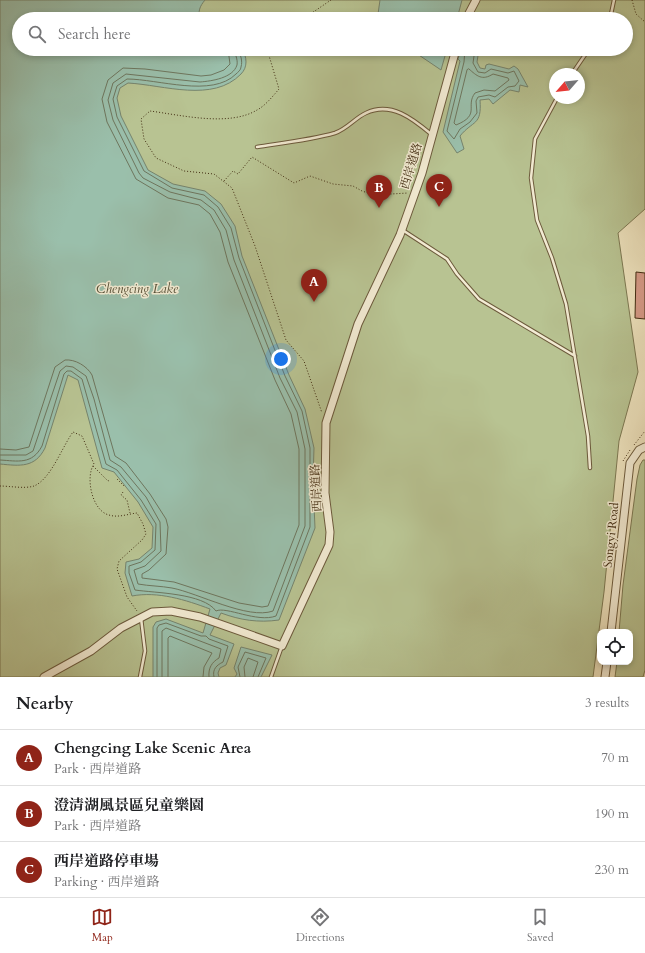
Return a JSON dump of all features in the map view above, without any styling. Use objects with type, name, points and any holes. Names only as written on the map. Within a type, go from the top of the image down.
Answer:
[{"type":"street","points":[[469,12],[476,0]]},
{"type":"street","name":"西岸道路","points":[[282,646],[328,545],[330,532],[325,493],[326,423],[358,324],[402,230],[422,173],[454,56]]},
{"type":"street","name":"Songyi Road","points":[[611,629],[630,463],[639,450],[645,447]]},
{"type":"street","points":[[44,677],[91,651],[121,628],[152,612],[171,610],[200,617],[282,646]]},
{"type":"street","points":[[605,677],[607,665]]},
{"type":"lane","points":[[611,12],[614,0]]},
{"type":"lane","points":[[576,68],[584,56]]},
{"type":"lane","points":[[554,104],[535,139],[531,178],[537,220],[552,258],[566,304],[588,436],[590,468]]},
{"type":"lane","points":[[257,147],[337,133],[366,113],[385,108],[397,111],[415,121],[432,134]]},
{"type":"lane","points":[[402,230],[447,259],[457,274],[480,299],[575,356]]},
{"type":"lane","points":[[140,677],[145,651],[141,617]]},
{"type":"lane","points":[[271,677],[282,646]]},
{"type":"path","points":[[313,12],[331,0]]},
{"type":"path","points":[[632,0],[636,14],[645,22]]},
{"type":"path","points":[[269,56],[279,89],[258,110],[237,118],[218,119],[150,111],[141,119],[144,138],[156,158],[184,171],[214,174],[232,188],[255,246],[286,340],[304,361],[323,415]]},
{"type":"path","points":[[224,181],[233,171],[238,174],[252,157],[294,183],[310,176],[332,184],[353,186],[374,195],[415,193]]},
{"type":"path","points":[[0,486],[33,486],[46,477],[63,445],[73,432],[82,436],[94,464],[89,470],[89,484],[96,503],[107,515],[116,516],[137,513],[143,524],[146,534],[142,540],[119,561],[117,569],[127,597],[141,617]]},
{"type":"path","points":[[92,466],[108,481],[110,480]]},
{"type":"path","points":[[117,479],[124,486]]},
{"type":"path","points":[[123,492],[121,495],[127,500],[130,514]]},
{"type":"shaded area","points":[[0,0],[645,0],[645,209],[618,233],[638,372],[619,441],[604,592],[599,629],[597,629],[597,646],[593,677],[0,677]]},
{"type":"shaded area","points":[[643,460],[645,460],[645,670],[643,677],[615,677],[617,665],[633,665],[633,629],[619,629],[623,585],[640,465]]},
{"type":"water","name":"Chengcing Lake","points":[[0,0],[205,0],[199,12],[12,12],[12,56],[245,56],[246,65],[241,74],[230,83],[217,88],[188,90],[128,83],[120,88],[117,98],[121,116],[148,170],[173,184],[205,191],[221,204],[235,226],[242,256],[289,375],[305,409],[314,448],[313,481],[315,528],[279,620],[249,620],[221,613],[210,635],[234,644],[226,665],[220,668],[218,673],[219,677],[153,677],[153,627],[156,622],[166,619],[203,633],[210,609],[172,597],[152,595],[132,596],[125,573],[126,562],[139,559],[152,548],[153,527],[138,502],[114,472],[102,468],[78,380],[68,375],[45,448],[41,455],[32,462],[26,464],[0,464]]},
{"type":"water","points":[[380,0],[462,0],[459,12],[378,12]]},
{"type":"water","points":[[420,56],[445,56],[441,70]]},
{"type":"water","points":[[459,56],[478,56],[477,62],[480,68],[485,69],[486,65],[489,64],[509,69],[514,66],[518,69],[528,87],[520,85],[519,92],[510,90],[493,104],[489,99],[480,100],[480,114],[478,119],[460,136],[464,149],[457,153],[443,132],[460,61],[458,59]]},
{"type":"water","points":[[241,647],[272,655],[261,677],[235,677],[237,674],[234,668]]},
{"type":"building","points":[[636,272],[645,273],[645,319],[635,318]]},
{"type":"place","name":"西岸道路停車場","points":[[439,207]]},
{"type":"place","name":"澄清湖風景區兒童樂園","points":[[379,208]]},
{"type":"place","name":"Chengcing Lake Scenic Area","points":[[314,302]]}]
